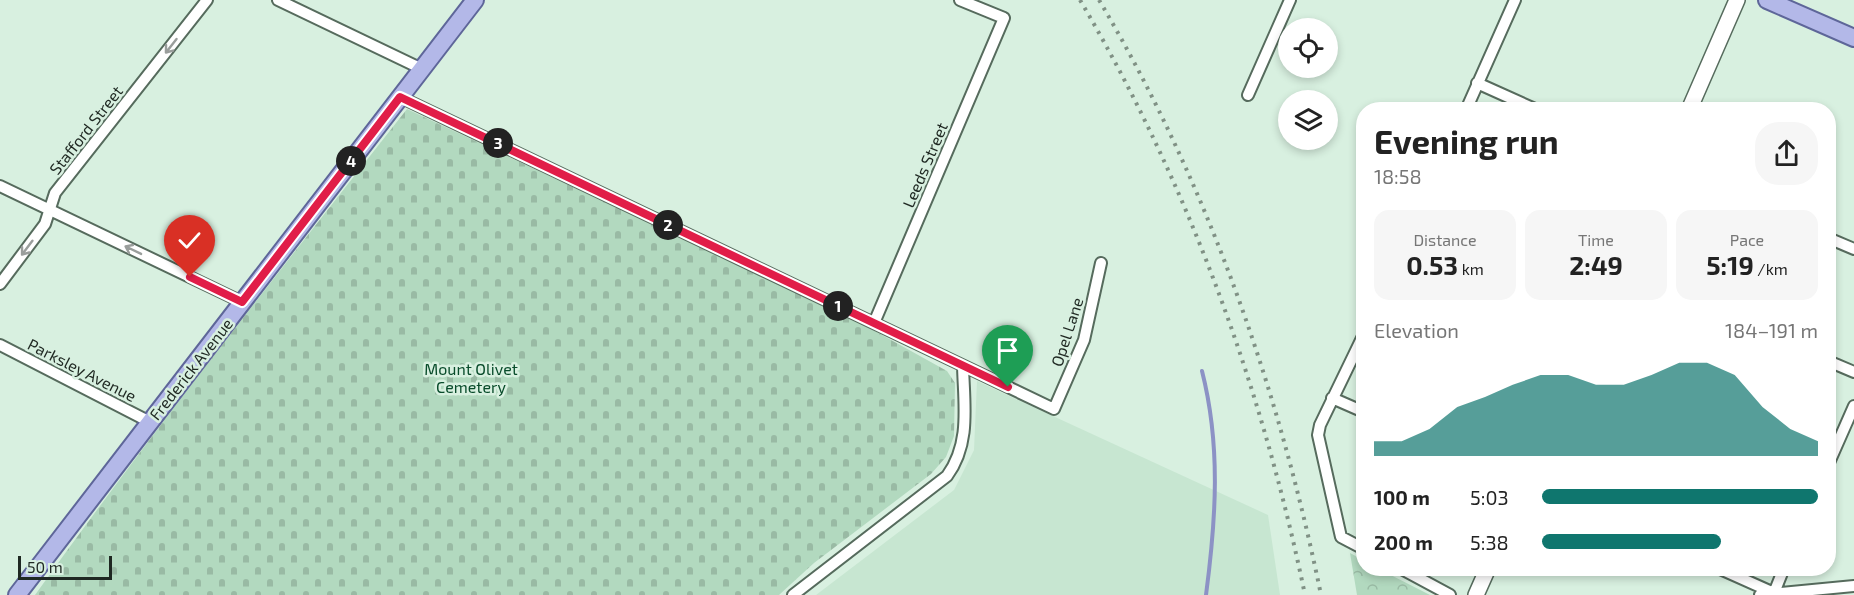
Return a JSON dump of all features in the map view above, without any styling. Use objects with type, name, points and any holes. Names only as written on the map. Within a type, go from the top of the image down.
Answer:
[{"type":"main road","name":"Frederick Avenue","points":[[17,595],[475,0]]},
{"type":"main road","points":[[1692,102],[1737,0]]},
{"type":"main road","points":[[1767,0],[1854,38]]},
{"type":"main road","points":[[1476,595],[1484,576]]},
{"type":"street","name":"Stafford Street","points":[[0,284],[45,224],[55,193],[207,0]]},
{"type":"street","points":[[278,0],[422,69]]},
{"type":"street","name":"Leeds Street","points":[[874,323],[1004,18],[960,0]]},
{"type":"street","points":[[1248,95],[1290,0]]},
{"type":"street","points":[[1469,102],[1515,0]]},
{"type":"street","points":[[1477,83],[1519,102]]},
{"type":"street","points":[[400,97],[963,366],[964,439],[956,464],[947,476],[793,595]]},
{"type":"street","points":[[0,186],[242,302]]},
{"type":"street","points":[[1836,241],[1854,249]]},
{"type":"street","name":"Opel Lane","points":[[963,366],[1054,409],[1084,340],[1101,263]]},
{"type":"street","name":"Parksley Avenue","points":[[0,345],[150,422]]},
{"type":"street","points":[[1356,350],[1332,398],[1318,435],[1341,537],[1356,545]]},
{"type":"street","points":[[1836,364],[1854,372]]},
{"type":"street","points":[[1332,398],[1356,408]]},
{"type":"street","points":[[1836,447],[1854,406]]},
{"type":"street","points":[[1415,576],[1450,595]]},
{"type":"street","points":[[1736,576],[1774,593]]},
{"type":"street","points":[[1774,593],[1781,576]]},
{"type":"street","points":[[1760,595],[1854,586]]},
{"type":"shaded area","points":[[977,381],[1268,515],[1280,595],[816,595],[954,490],[974,450]]},
{"type":"green space","name":"Mount Olivet Cemetery","points":[[407,109],[846,315],[947,371],[955,383],[954,436],[946,457],[931,474],[814,563],[779,595],[35,595],[172,410]]},
{"type":"green space","points":[[1350,553],[1356,556],[1356,576],[1393,576],[1430,595],[1357,595]]},
{"type":"waterway","points":[[1202,371],[1212,427],[1215,483],[1206,595]]},
{"type":"railway","points":[[1080,0],[1155,141],[1217,288],[1267,440],[1305,595]]},
{"type":"railway","points":[[1099,0],[1138,69],[1173,141],[1206,214],[1235,288],[1284,441],[1321,595]]},
{"type":"route","points":[[190,277],[242,302],[400,97],[1008,387]]}]
